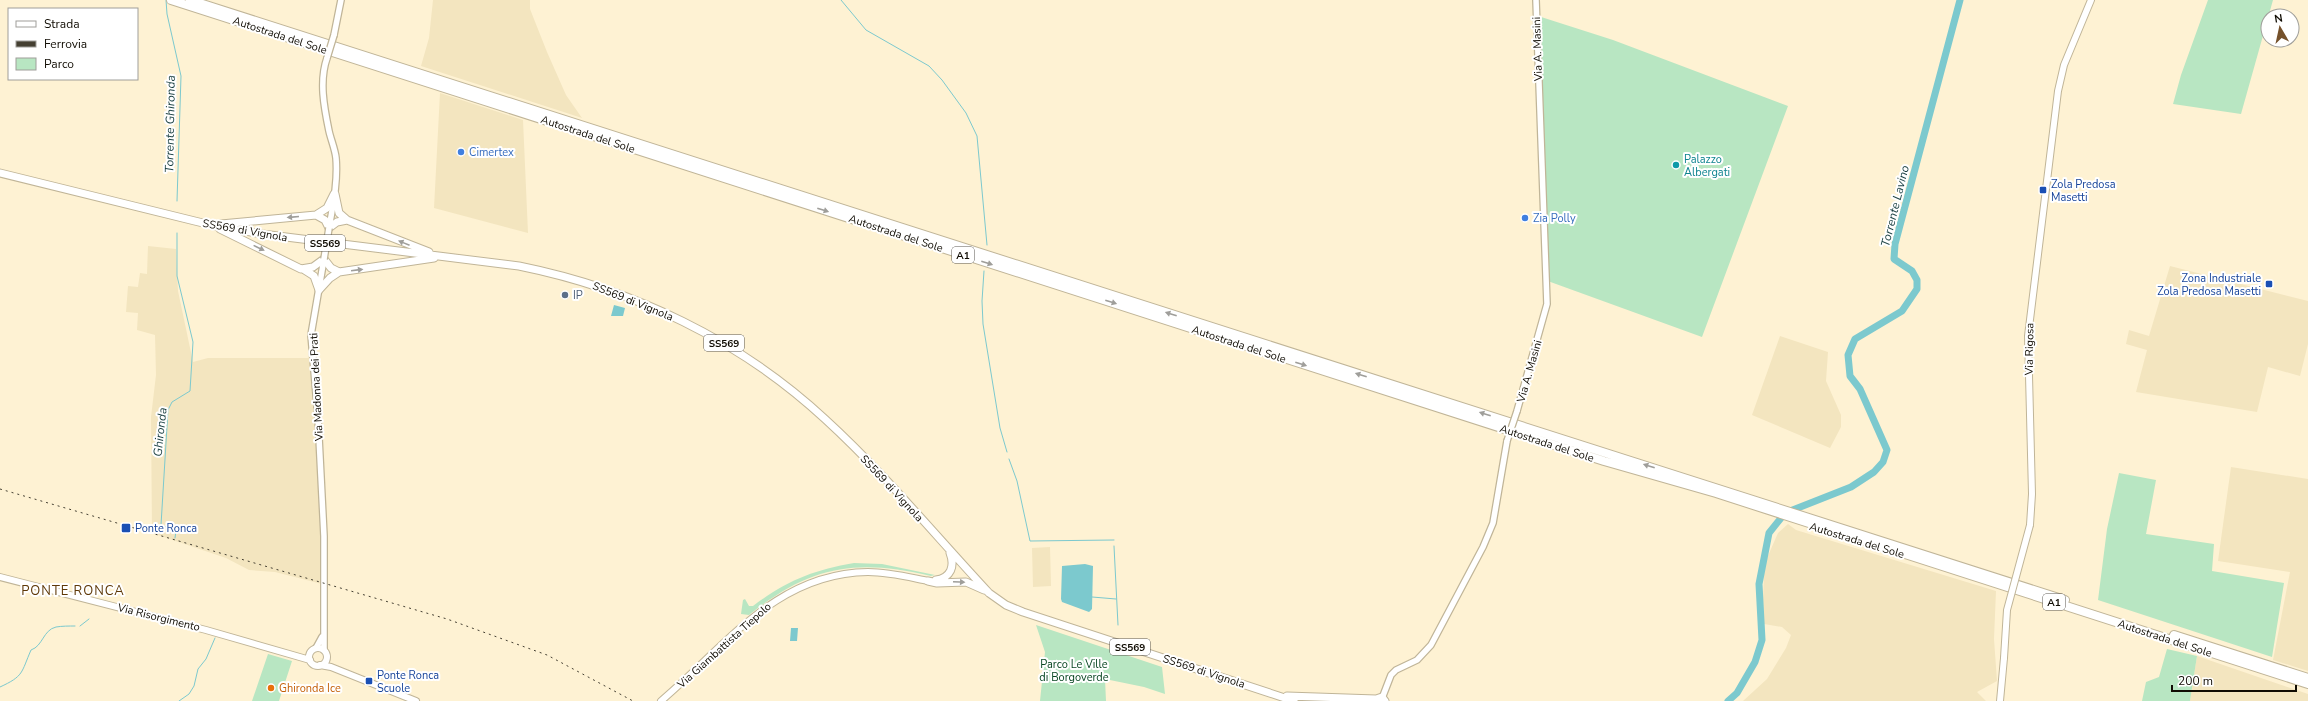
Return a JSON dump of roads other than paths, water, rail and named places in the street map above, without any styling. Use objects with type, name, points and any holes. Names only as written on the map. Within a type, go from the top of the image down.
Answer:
[{"type":"highway","name":"Autostrada del Sole","points":[[172,0],[1604,461],[1716,493],[1799,522],[2308,684]]},
{"type":"highway","name":"Autostrada del Sole","points":[[190,0],[2308,678]]},
{"type":"highway","name":"SS569 di Vignola","points":[[0,173],[211,224],[270,235],[519,266],[588,283],[653,307],[706,333],[740,353],[780,382],[825,419],[989,593],[1006,605],[1023,612],[1294,701]]},
{"type":"highway","points":[[316,215],[327,208],[334,194]]},
{"type":"highway","name":"SS569","points":[[334,194],[339,213],[347,220],[440,257]]},
{"type":"highway","name":"SS569","points":[[211,224],[316,215],[325,220],[329,228],[337,222],[347,220]]},
{"type":"highway","name":"SS569","points":[[211,224],[314,276],[319,290],[330,278],[340,272],[440,257]]},
{"type":"highway","name":"SS569","points":[[301,269],[313,267],[324,259],[330,268],[340,272]]},
{"type":"highway","name":"SS569","points":[[928,581],[943,579],[951,572],[952,560],[944,544]]},
{"type":"highway","name":"SS569","points":[[928,581],[937,583],[966,582],[989,593]]},
{"type":"highway","points":[[1275,695],[1304,698],[1383,700]]},
{"type":"highway","points":[[1275,695],[1286,701]]},
{"type":"main road","name":"Via Rigosa","points":[[2000,701],[2007,610],[2030,525],[2032,494],[2028,349],[2031,308],[2058,90],[2064,65],[2091,0]]},
{"type":"main road","name":"Via Giambattista Tiepolo","points":[[661,701],[754,616],[769,604],[794,589],[824,578],[856,572],[896,574],[928,581]]},
{"type":"main road","name":"Via Risorgimento","points":[[0,577],[293,654],[310,660],[314,664],[326,665],[337,671],[416,701]]},
{"type":"main road","name":"Via Risorgimento","points":[[293,654],[314,650],[324,650]]},
{"type":"main road","points":[[310,660],[314,650]]},
{"type":"main road","points":[[324,650],[327,658],[337,671]]},
{"type":"main road","points":[[320,665],[324,663],[327,658]]},
{"type":"street","name":"Via Madonna dei Prati","points":[[324,650],[324,536],[318,418],[311,335],[334,194],[336,156],[329,131],[322,76],[334,35],[341,0]]},
{"type":"street","name":"Via A. Masini","points":[[1383,700],[1390,674],[1417,660],[1431,645],[1483,546],[1493,523],[1507,441],[1547,304],[1536,0]]},
{"type":"street","name":"Via Madonna dei Prati","points":[[314,650],[323,635]]},
{"type":"water","points":[[614,305],[625,308],[623,316],[611,316]]},
{"type":"water","points":[[1085,564],[1093,566],[1092,609],[1089,612],[1062,602],[1061,599],[1062,566]]},
{"type":"water","points":[[791,628],[798,628],[797,641],[790,641]]},
{"type":"waterway","name":"Torrente Ghironda","points":[[166,0],[167,14],[181,76],[177,201]]},
{"type":"waterway","points":[[841,0],[866,30],[929,66],[942,80],[966,113],[977,136],[987,245]]},
{"type":"waterway","name":"Torrente Lavino","points":[[1728,701],[1737,693],[1755,662],[1762,640],[1759,584],[1769,533],[1785,513],[1851,487],[1874,472],[1883,462],[1887,450],[1860,389],[1850,376],[1848,355],[1855,339],[1902,311],[1917,289],[1917,280],[1912,271],[1894,259],[1895,244],[1960,0]]},
{"type":"waterway","name":"Ghironda","points":[[175,538],[176,531],[161,525],[168,410],[172,402],[190,391],[193,342],[177,276],[177,233]]},
{"type":"waterway","points":[[984,271],[982,301],[983,324],[1000,428],[1007,452]]},
{"type":"waterway","points":[[1009,459],[1017,481],[1030,541],[1114,540]]},
{"type":"waterway","points":[[1114,546],[1118,625]]},
{"type":"waterway","points":[[1092,597],[1116,599]]},
{"type":"waterway","name":"Torrente Ghironda","points":[[80,626],[89,619]]},
{"type":"waterway","name":"Torrente Ghironda","points":[[0,687],[18,677],[31,650],[38,645],[48,631],[56,627],[75,626]]},
{"type":"waterway","points":[[179,701],[189,694],[194,686],[198,669],[206,659],[215,638]]},
{"type":"railway","points":[[0,489],[447,619],[547,655],[633,701]]},
{"type":"place","name":"Cimertex","points":[[461,152]]},
{"type":"place","name":"Palazzo Albergati","points":[[1676,165]]},
{"type":"place","name":"Zola Predosa Masetti","points":[[2043,190]]},
{"type":"place","name":"Zia Polly","points":[[1525,218]]},
{"type":"place","name":"Zona Industriale Zola Predosa Masetti","points":[[2269,284]]},
{"type":"place","name":"IP","points":[[565,295]]},
{"type":"place","name":"Ponte Ronca","points":[[126,528]]},
{"type":"place","name":"Ponte Ronca Scuole","points":[[369,681]]},
{"type":"place","name":"Ghironda Ice","points":[[271,688]]},
{"type":"district","name":"PONTE RONCA","points":[[73,590]]},
{"type":"park label","name":"Parco Le Ville di Borgoverde","points":[[1074,670]]}]
